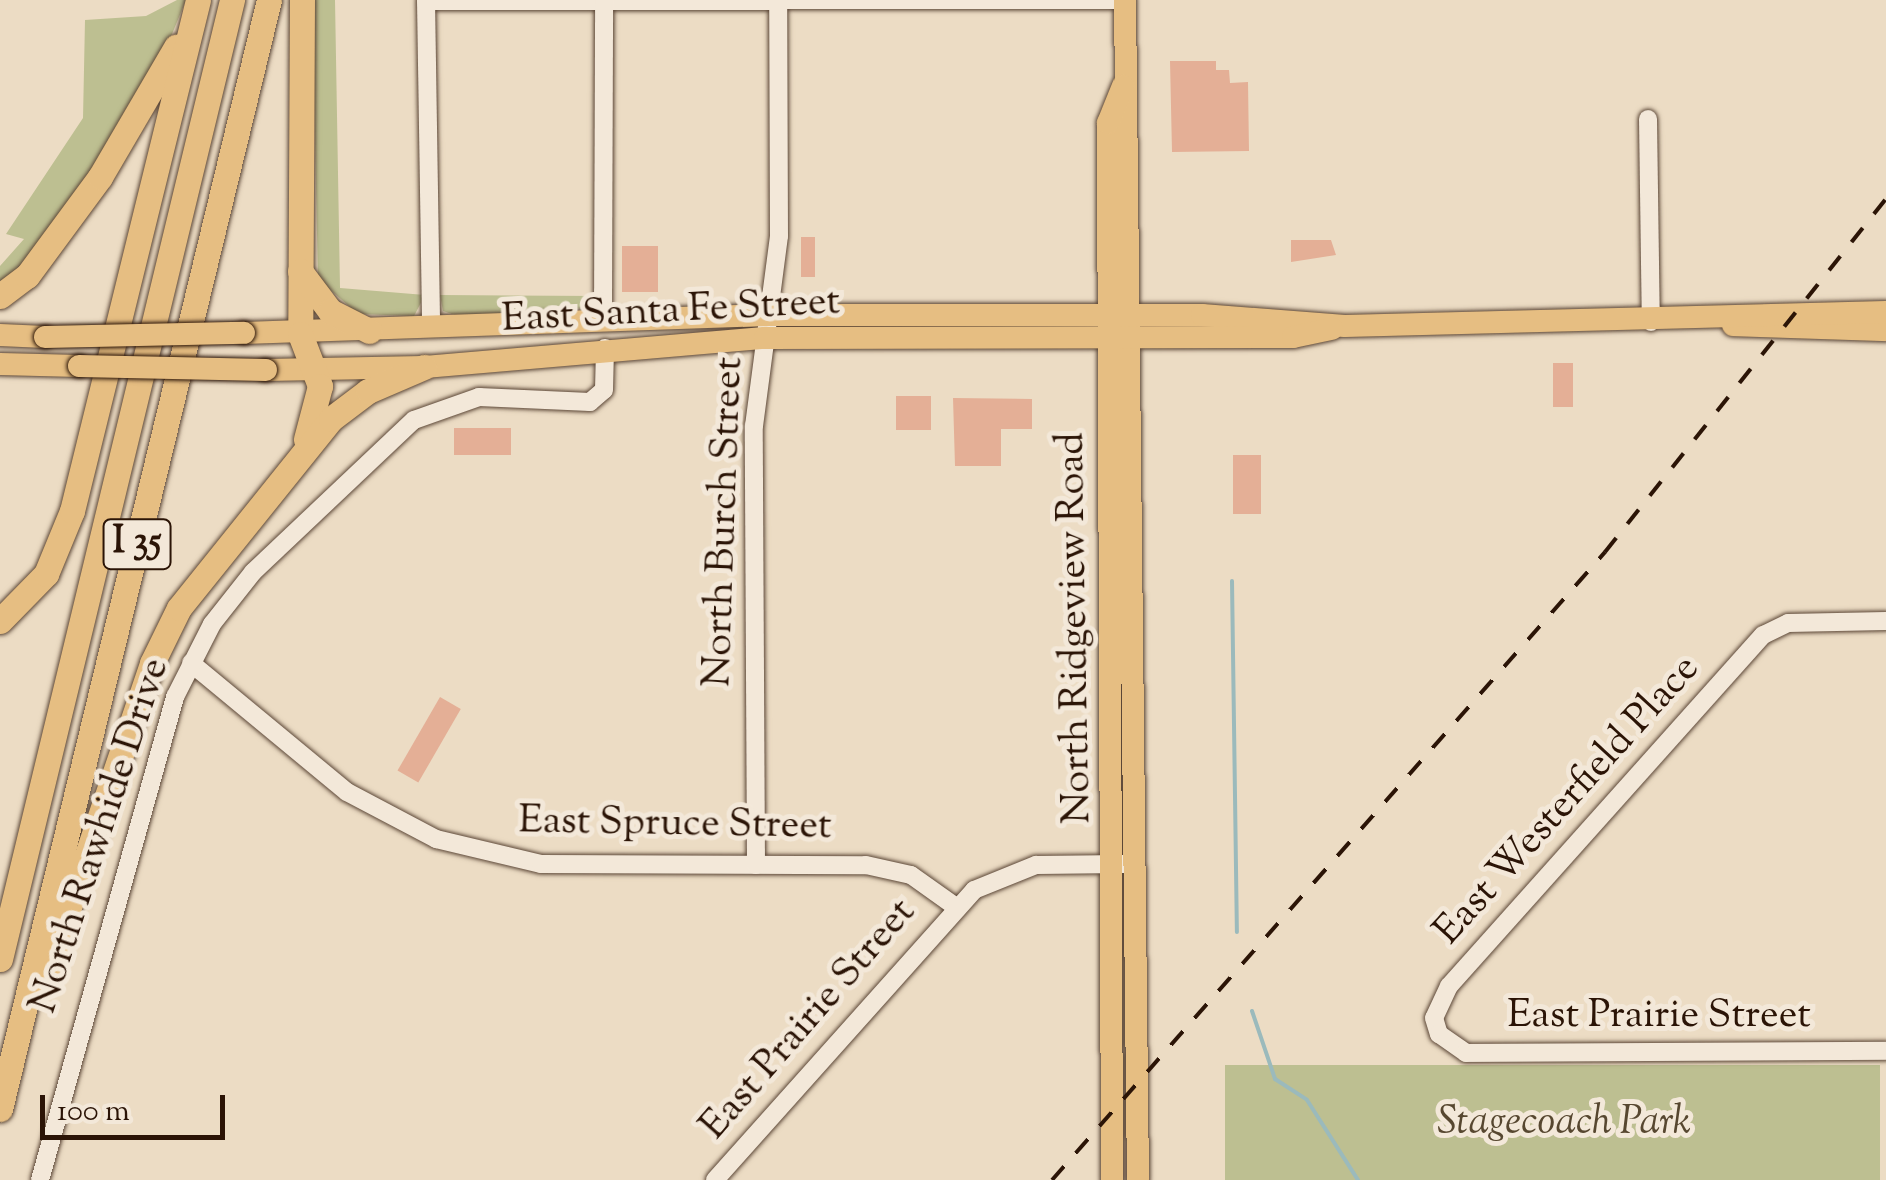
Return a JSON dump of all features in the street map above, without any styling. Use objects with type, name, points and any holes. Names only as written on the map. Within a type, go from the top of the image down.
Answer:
[{"type":"highway","name":"I 35","points":[[0,959],[232,0]]},
{"type":"highway","name":"I 35","points":[[3,1099],[269,0]]},
{"type":"highway","points":[[302,0],[300,334],[315,370],[319,397],[303,448]]},
{"type":"highway","points":[[0,296],[27,276],[100,177],[196,8]]},
{"type":"highway","points":[[0,620],[46,574],[68,522],[196,8]]},
{"type":"highway","points":[[300,272],[330,310],[369,331]]},
{"type":"highway","points":[[3,1099],[166,632],[303,448],[352,400],[424,367]]},
{"type":"main road","name":"North Ridgeview Road","points":[[1120,326],[1132,170],[1126,0]]},
{"type":"main road","name":"North Ridgeview Road","points":[[1126,79],[1108,123],[1120,326],[1125,864],[1138,1180]]},
{"type":"main road","name":"East Santa Fe Street","points":[[0,335],[300,334],[685,317],[766,327],[1120,326],[1293,337],[1345,326],[1710,321],[1886,312]]},
{"type":"main road","points":[[605,348],[618,335],[685,317]]},
{"type":"main road","points":[[525,355],[603,318]]},
{"type":"main road","name":"East Santa Fe Street","points":[[1710,321],[1760,330],[1886,330]]},
{"type":"main road","name":"East Santa Fe Street","points":[[0,364],[266,370],[424,367],[766,327]]},
{"type":"main road","name":"North Ridgeview Road","points":[[1112,1180],[1125,864]]},
{"type":"street","points":[[431,326],[426,1],[1116,0]]},
{"type":"street","points":[[603,318],[604,1]]},
{"type":"street","name":"North Burch Street","points":[[756,865],[754,426],[778,236],[778,1]]},
{"type":"street","points":[[1648,119],[1651,322]]},
{"type":"street","name":"North Rawhide Drive","points":[[40,1180],[90,984],[190,663],[253,572],[414,420],[479,397],[590,402],[604,390],[605,348]]},
{"type":"street","name":"East Westerfield Place","points":[[1439,1034],[1437,1004],[1449,986],[1776,627],[1886,621]]},
{"type":"street","name":"East Spruce Street","points":[[190,663],[354,797],[436,839],[541,864],[883,867],[911,875],[956,907]]},
{"type":"street","points":[[956,907],[991,880],[1036,865],[1125,864]]},
{"type":"street","name":"East Prairie Street","points":[[716,1180],[956,907]]},
{"type":"street","name":"East Prairie Street","points":[[1439,1034],[1466,1053],[1886,1051]]},
{"type":"green space","points":[[177,0],[186,0],[156,73],[43,242],[0,288],[0,266],[24,239],[6,234],[83,118],[85,20],[146,16]]},
{"type":"green space","points":[[312,0],[335,0],[340,288],[425,295],[414,316],[358,314],[318,279]]},
{"type":"green space","points":[[440,295],[597,296],[586,308],[458,316],[443,311]]},
{"type":"green space","name":"Stagecoach Park","points":[[1225,1065],[1880,1065],[1880,1180],[1225,1180]]},
{"type":"building","points":[[1170,61],[1216,61],[1216,70],[1229,70],[1230,83],[1248,82],[1249,151],[1172,152]]},
{"type":"building","points":[[801,237],[815,237],[815,277],[801,277]]},
{"type":"building","points":[[1291,240],[1331,240],[1336,255],[1291,262]]},
{"type":"building","points":[[622,246],[658,246],[658,292],[622,292]]},
{"type":"building","points":[[1553,363],[1573,363],[1573,407],[1553,407]]},
{"type":"building","points":[[896,396],[931,396],[931,430],[896,430]]},
{"type":"building","points":[[953,398],[1032,399],[1032,429],[1001,429],[1001,466],[955,466]]},
{"type":"building","points":[[454,428],[511,428],[511,455],[454,455]]},
{"type":"building","points":[[1233,455],[1261,455],[1261,514],[1233,514]]},
{"type":"building","points":[[440,697],[461,709],[418,783],[398,771]]},
{"type":"waterway","points":[[1232,581],[1237,932]]},
{"type":"waterway","points":[[1252,1011],[1275,1079],[1307,1100],[1358,1180]]},
{"type":"railway","points":[[1052,1180],[1605,552],[1886,199]]}]
